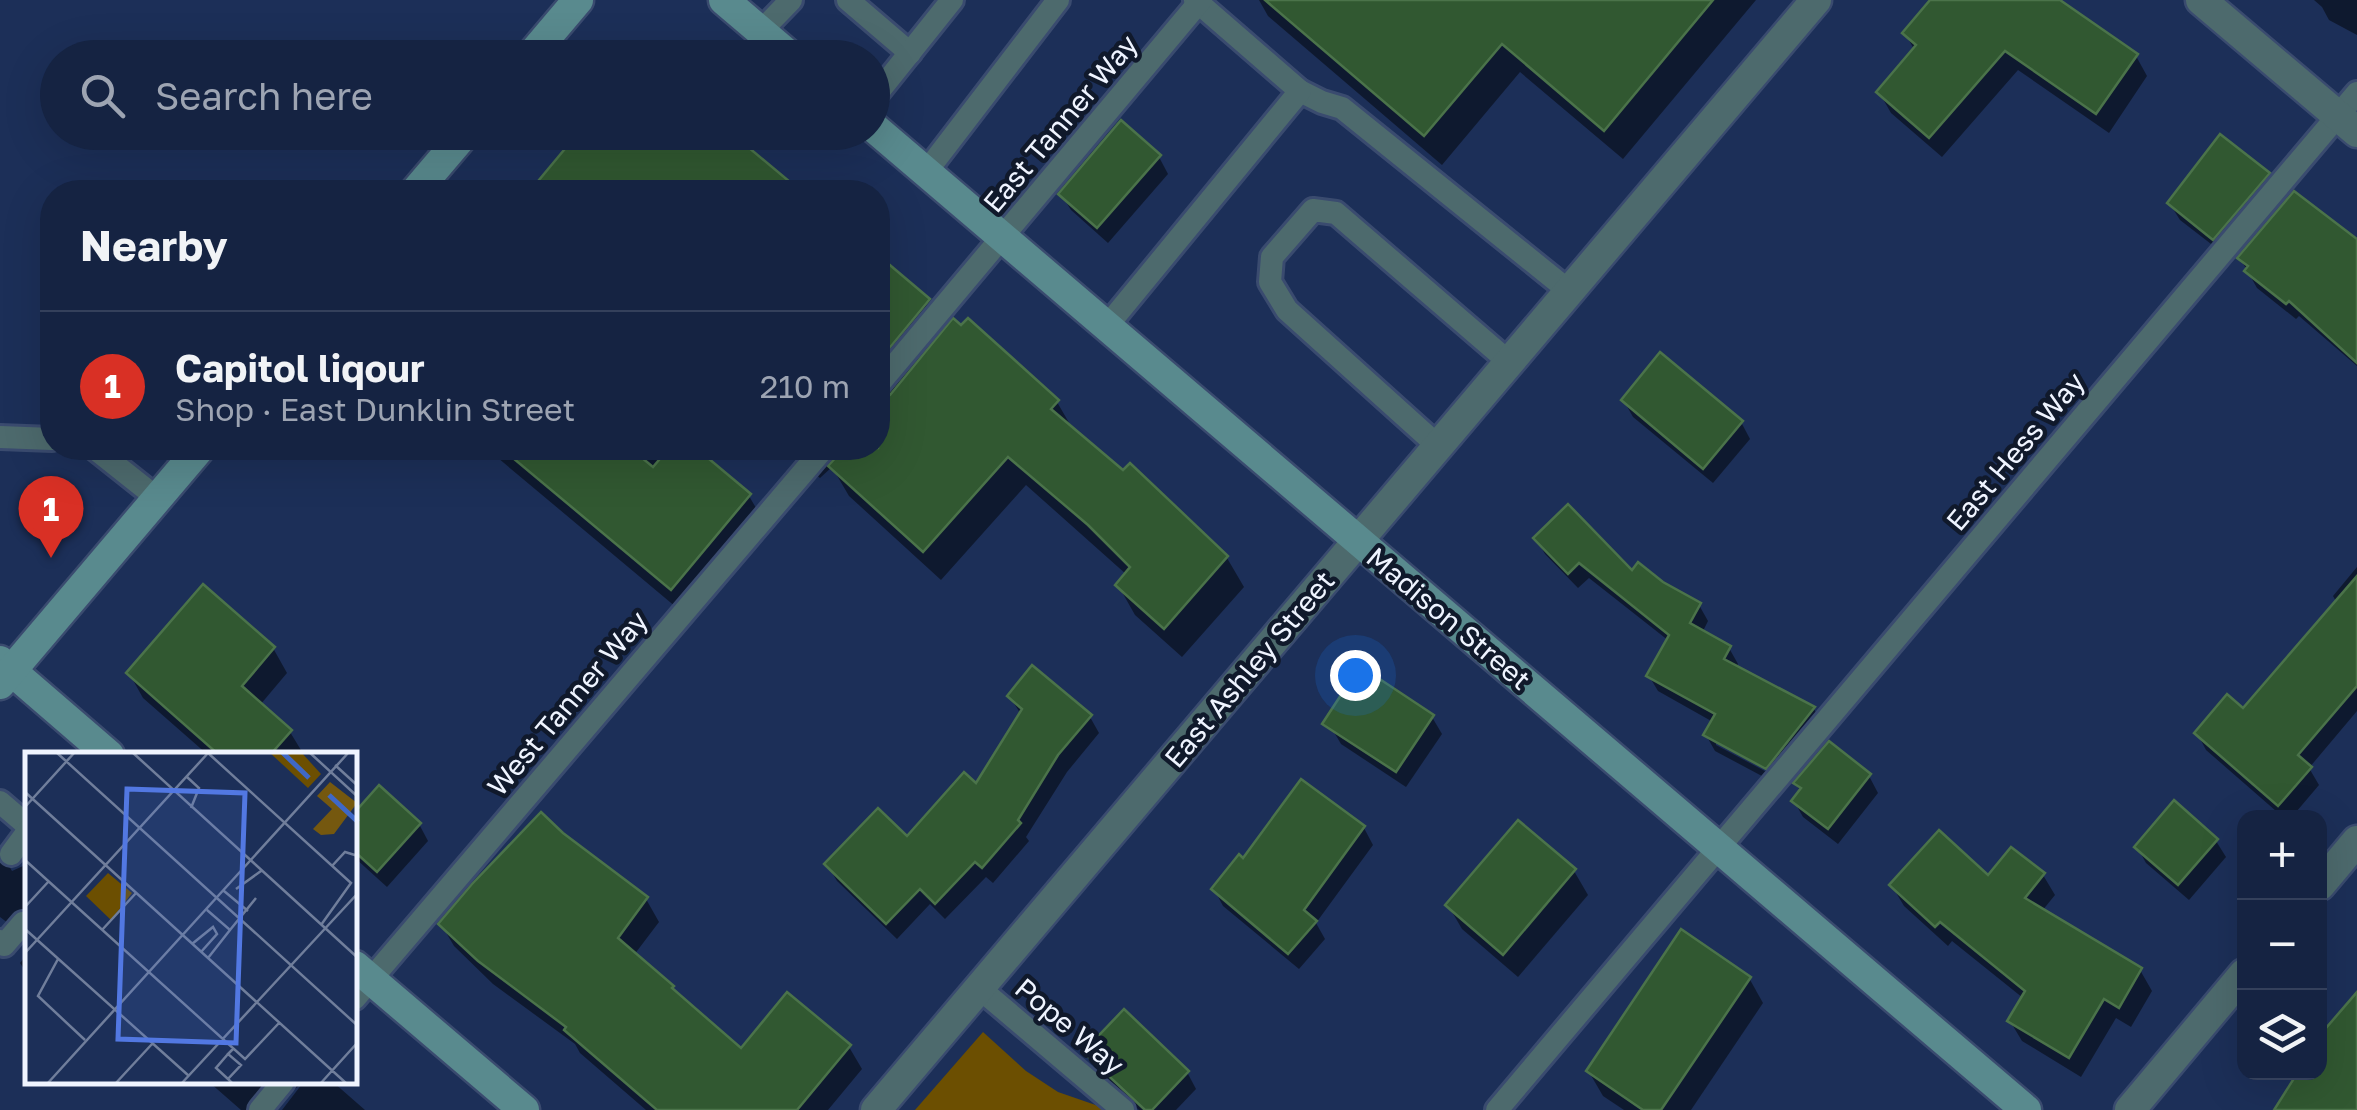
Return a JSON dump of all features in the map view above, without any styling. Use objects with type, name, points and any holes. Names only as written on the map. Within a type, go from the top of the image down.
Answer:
[{"type":"main road","points":[[544,40],[578,0]]},
{"type":"main road","points":[[724,0],[771,40]]},
{"type":"main road","name":"Madison Street","points":[[890,141],[2026,1110]]},
{"type":"main road","points":[[425,180],[451,150]]},
{"type":"main road","points":[[100,752],[4,672],[190,460]]},
{"type":"main road","points":[[360,981],[524,1110]]},
{"type":"street","name":"East Ashley Street","points":[[876,1110],[1816,0]]},
{"type":"street","points":[[2202,0],[2351,113]]},
{"type":"street","points":[[2327,876],[2357,840]]},
{"type":"street","points":[[2130,1110],[2237,982]]},
{"type":"lane","points":[[761,31],[790,0]]},
{"type":"lane","points":[[848,0],[910,53]]},
{"type":"lane","points":[[890,78],[952,0]]},
{"type":"lane","points":[[926,172],[1058,0]]},
{"type":"lane","points":[[1198,1],[1300,91],[1342,108],[1569,291]]},
{"type":"lane","name":"East Tanner Way","points":[[1003,238],[1198,1]]},
{"type":"lane","points":[[1107,326],[1300,91]]},
{"type":"lane","name":"East Hess Way","points":[[1497,1110],[2351,113]]},
{"type":"lane","points":[[1438,446],[1288,310],[1270,282],[1272,257],[1312,210],[1336,213],[1509,362]]},
{"type":"lane","points":[[890,371],[1003,238]]},
{"type":"lane","points":[[0,437],[40,439]]},
{"type":"lane","points":[[109,460],[157,498]]},
{"type":"lane","name":"West Tanner Way","points":[[360,981],[814,460]]},
{"type":"lane","points":[[0,802],[25,825]]},
{"type":"lane","points":[[11,854],[25,833]]},
{"type":"lane","points":[[0,942],[4,944],[23,923]]},
{"type":"lane","name":"Pope Way","points":[[979,988],[1122,1110]]},
{"type":"lane","points":[[260,1110],[281,1085]]},
{"type":"shaded area","points":[[983,1032],[1026,1071],[1058,1092],[1110,1110],[915,1110]]},
{"type":"building","points":[[1265,0],[1713,0],[1604,131],[1502,44],[1424,136]]},
{"type":"building","points":[[1930,0],[2060,0],[2138,54],[2096,114],[2005,51],[1929,138],[1876,92],[1916,45],[1902,33]]},
{"type":"building","points":[[1121,120],[1161,155],[1097,228],[1058,194]]},
{"type":"building","points":[[2220,134],[2270,173],[2213,240],[2167,203]]},
{"type":"building","points":[[564,150],[752,150],[788,180],[539,180]]},
{"type":"building","points":[[2294,191],[2357,239],[2357,363],[2289,301],[2286,304],[2244,271],[2248,266],[2237,258]]},
{"type":"building","points":[[890,265],[930,299],[890,347]]},
{"type":"building","points":[[953,318],[961,325],[968,318],[1059,400],[1051,409],[1123,470],[1130,463],[1228,556],[1164,629],[1115,585],[1130,567],[1088,525],[1008,457],[923,552],[828,466],[833,460],[890,460],[890,395]]},
{"type":"building","points":[[1660,352],[1743,421],[1703,469],[1621,400]]},
{"type":"building","points":[[515,460],[645,460],[653,467],[659,460],[710,460],[751,494],[671,590]]},
{"type":"building","points":[[1568,504],[1632,570],[1638,562],[1663,582],[1701,603],[1690,623],[1731,646],[1724,659],[1815,707],[1766,769],[1703,735],[1715,714],[1646,676],[1669,635],[1579,563],[1568,574],[1533,538]]},
{"type":"building","points":[[2357,576],[2357,686],[2298,755],[2312,767],[2278,806],[2194,733],[2227,694],[2243,708]]},
{"type":"building","points":[[203,584],[275,647],[242,686],[292,730],[273,752],[216,752],[126,673]]},
{"type":"building","points":[[1032,665],[1092,715],[1058,755],[1018,820],[1021,823],[982,868],[975,862],[935,904],[920,889],[886,924],[824,864],[878,808],[907,836],[964,772],[976,783],[1022,709],[1007,696]]},
{"type":"building","points":[[1360,666],[1434,715],[1396,772],[1322,724]]},
{"type":"building","points":[[1829,741],[1871,774],[1828,829],[1791,801],[1801,788],[1793,783]]},
{"type":"building","points":[[1301,779],[1365,826],[1304,910],[1317,921],[1288,954],[1211,889],[1239,854],[1243,858]]},
{"type":"building","points":[[379,785],[421,823],[377,872],[358,855],[358,809]]},
{"type":"building","points":[[2174,800],[2218,839],[2178,885],[2134,847]]},
{"type":"building","points":[[541,812],[648,897],[618,938],[741,1048],[787,992],[851,1045],[797,1110],[657,1110],[564,1030],[566,1027],[478,961],[438,924]]},
{"type":"building","points":[[1518,820],[1576,869],[1503,955],[1445,905]]},
{"type":"building","points":[[1939,830],[1988,875],[2011,847],[2045,873],[2025,898],[2142,968],[2119,1008],[2104,999],[2069,1058],[2007,1021],[2025,991],[1940,922],[1935,927],[1889,885]]},
{"type":"building","points":[[1681,929],[1751,977],[1661,1110],[1643,1110],[1586,1071]]},
{"type":"building","points":[[2357,992],[2357,1110],[2274,1110],[2293,1080],[2327,1080],[2327,1027]]},
{"type":"building","points":[[1124,1009],[1189,1071],[1152,1110],[1145,1110],[1083,1052]]},
{"type":"place","name":"Capitol liqour","points":[[51,558]]}]
